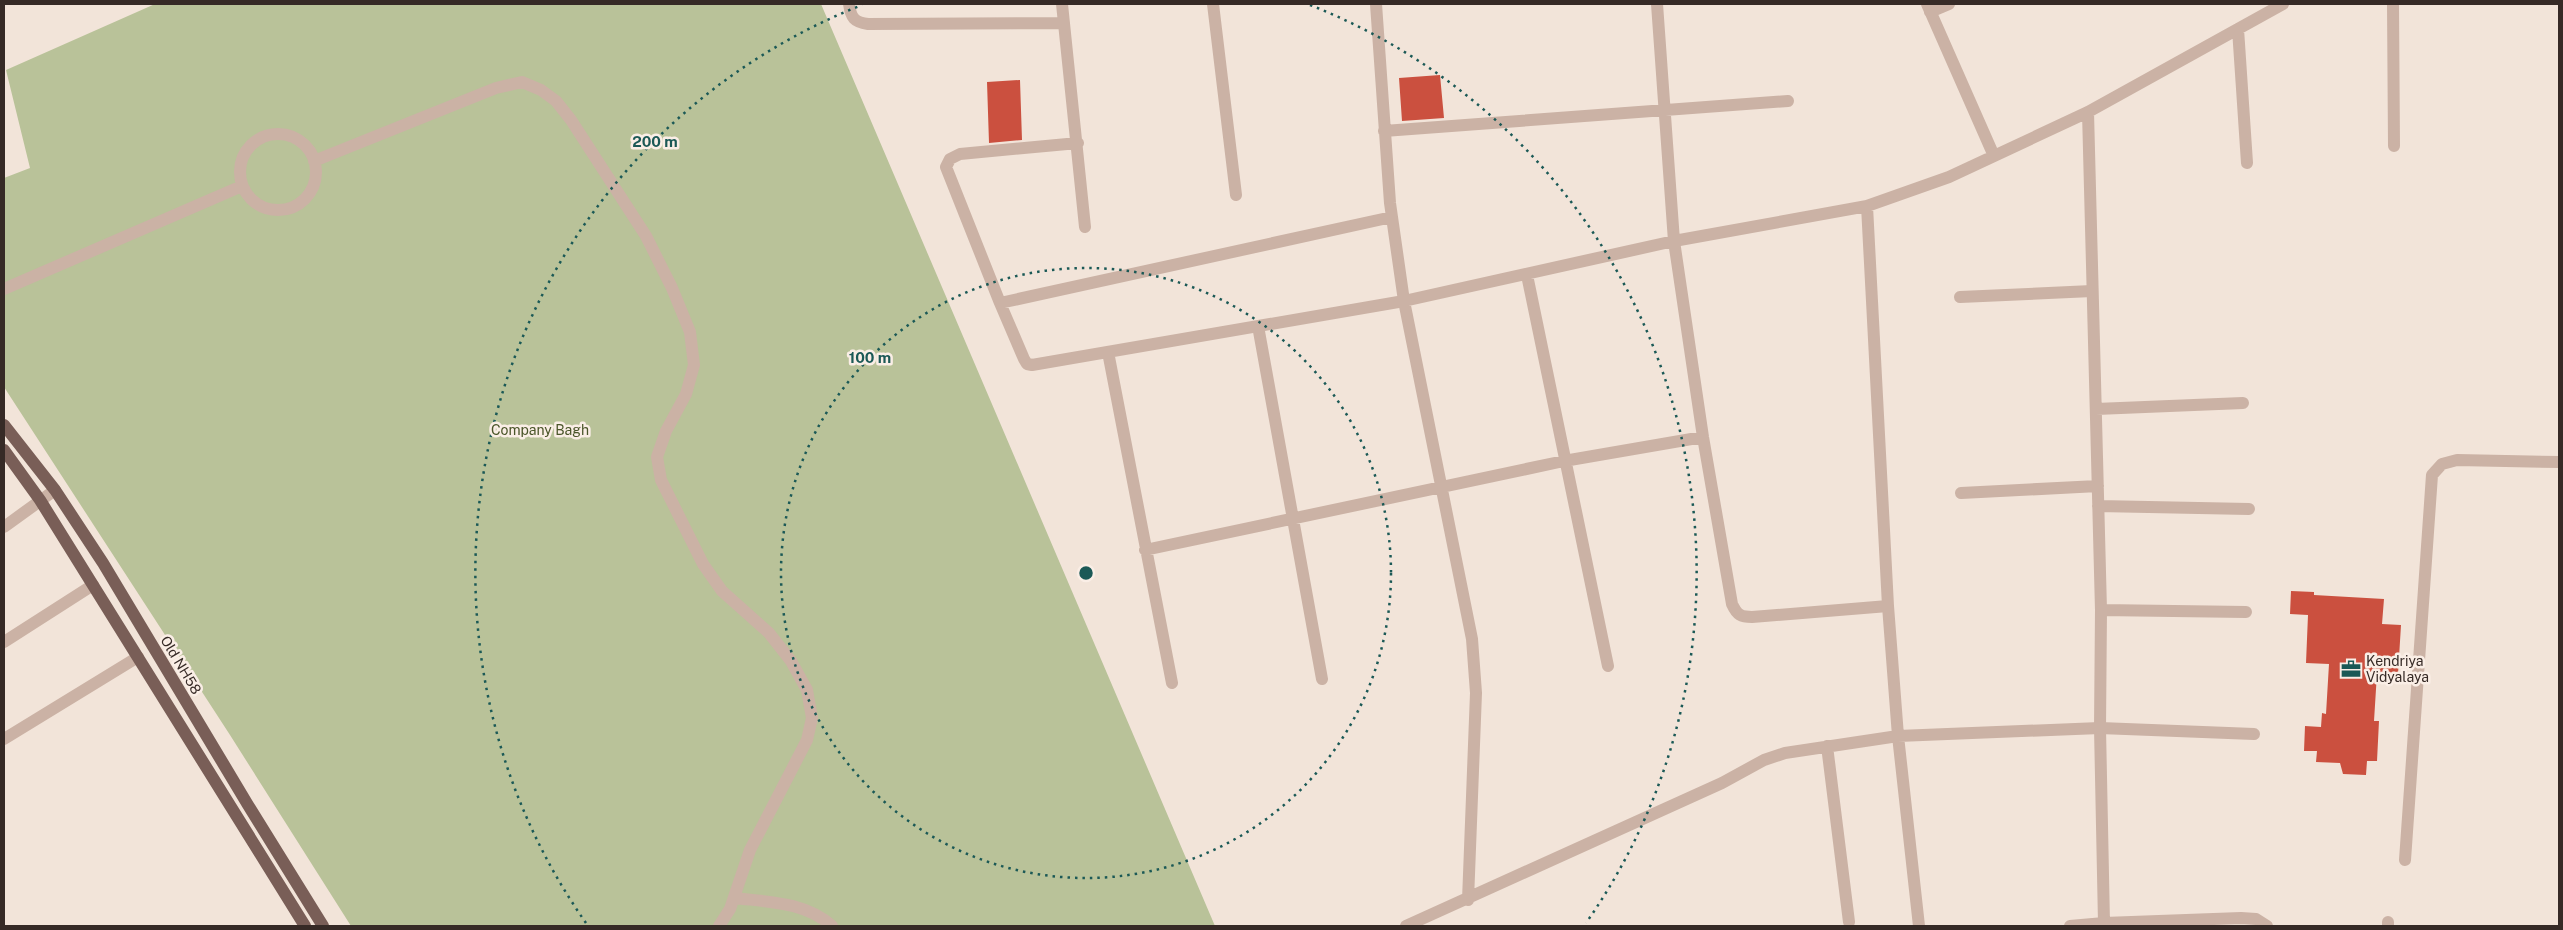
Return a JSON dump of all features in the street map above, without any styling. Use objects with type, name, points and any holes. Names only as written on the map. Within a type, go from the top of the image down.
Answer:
[{"type":"main road","name":"Old NH58","points":[[4,424],[55,490],[102,563],[248,806],[323,926]]},
{"type":"main road","points":[[4,450],[40,500],[305,926]]},
{"type":"street","points":[[849,4],[851,18],[857,23],[868,24],[1064,23]]},
{"type":"street","points":[[1062,4],[1078,143],[1085,227]]},
{"type":"street","points":[[1213,4],[1236,195]]},
{"type":"street","points":[[1376,4],[1392,217],[1404,301],[1472,639],[1475,664],[1468,900]]},
{"type":"street","points":[[1656,4],[1674,241],[1702,437],[1735,611],[1742,617],[1752,617],[1888,606]]},
{"type":"street","points":[[1949,4],[1929,8],[1994,156]]},
{"type":"street","points":[[1078,143],[960,154],[950,159],[946,167],[1000,303],[1027,364],[1040,365],[1404,301],[1674,241],[1867,206],[1949,177],[2088,112],[2283,4]]},
{"type":"street","points":[[2393,4],[2394,146]]},
{"type":"street","points":[[2238,29],[2247,163]]},
{"type":"street","points":[[314,161],[496,88],[522,82],[541,90],[556,101],[571,120],[646,236],[672,288],[690,332],[694,365],[686,394],[666,431],[658,457],[661,480],[702,564],[722,591],[769,633],[791,660],[807,690],[812,718],[808,740],[750,850],[735,898],[720,926]]},
{"type":"street","points":[[1384,130],[1788,101]]},
{"type":"street","points":[[2088,112],[2101,610],[2100,728],[2104,923]]},
{"type":"street","points":[[277,134],[289,136],[300,141],[314,161],[316,174],[314,186],[297,206],[284,210],[271,210],[254,202],[242,186],[241,162],[254,143],[265,137],[277,134]]},
{"type":"street","points":[[4,289],[242,186]]},
{"type":"street","points":[[1867,206],[1888,606],[1898,736],[1919,926]]},
{"type":"street","points":[[1000,303],[1392,217]]},
{"type":"street","points":[[1527,275],[1564,461],[1608,666]]},
{"type":"street","points":[[1960,297],[2092,291]]},
{"type":"street","points":[[1258,326],[1322,679]]},
{"type":"street","points":[[1108,352],[1172,683]]},
{"type":"street","points":[[2096,409],[2243,403]]},
{"type":"street","points":[[1145,550],[1564,461],[1702,437]]},
{"type":"street","points":[[2405,860],[2432,475],[2442,464],[2457,460],[2559,462]]},
{"type":"street","points":[[1961,493],[2098,486]]},
{"type":"street","points":[[4,527],[55,490]]},
{"type":"street","points":[[2098,506],[2250,509]]},
{"type":"street","points":[[4,642],[93,585]]},
{"type":"street","points":[[2101,610],[2246,612]]},
{"type":"street","points":[[4,739],[138,657]]},
{"type":"street","points":[[1406,926],[1468,900],[1713,788],[1764,760],[1785,753],[1898,736],[2100,728],[2254,734]]},
{"type":"street","points":[[1828,746],[1849,922]]},
{"type":"street","points":[[735,898],[788,905],[820,915],[832,926]]},
{"type":"street","points":[[2070,926],[2104,923],[2173,924],[2241,918],[2256,919],[2266,926]]},
{"type":"green space","name":"Company Bagh","points":[[155,4],[821,4],[1215,926],[351,926],[230,735],[4,387],[4,178],[30,168],[6,70]]},
{"type":"building","points":[[1440,75],[1444,118],[1402,121],[1399,78]]},
{"type":"building","points":[[1020,80],[1022,140],[989,143],[987,82]]},
{"type":"building","points":[[2291,591],[2314,592],[2314,595],[2384,599],[2382,624],[2401,625],[2398,674],[2377,673],[2374,721],[2379,721],[2377,761],[2367,761],[2366,775],[2343,774],[2340,763],[2316,762],[2317,751],[2304,751],[2305,726],[2321,727],[2322,713],[2326,714],[2329,664],[2306,663],[2308,615],[2290,614]]},
{"type":"place","name":"Kendriya Vidyalaya","points":[[2351,669]]}]
